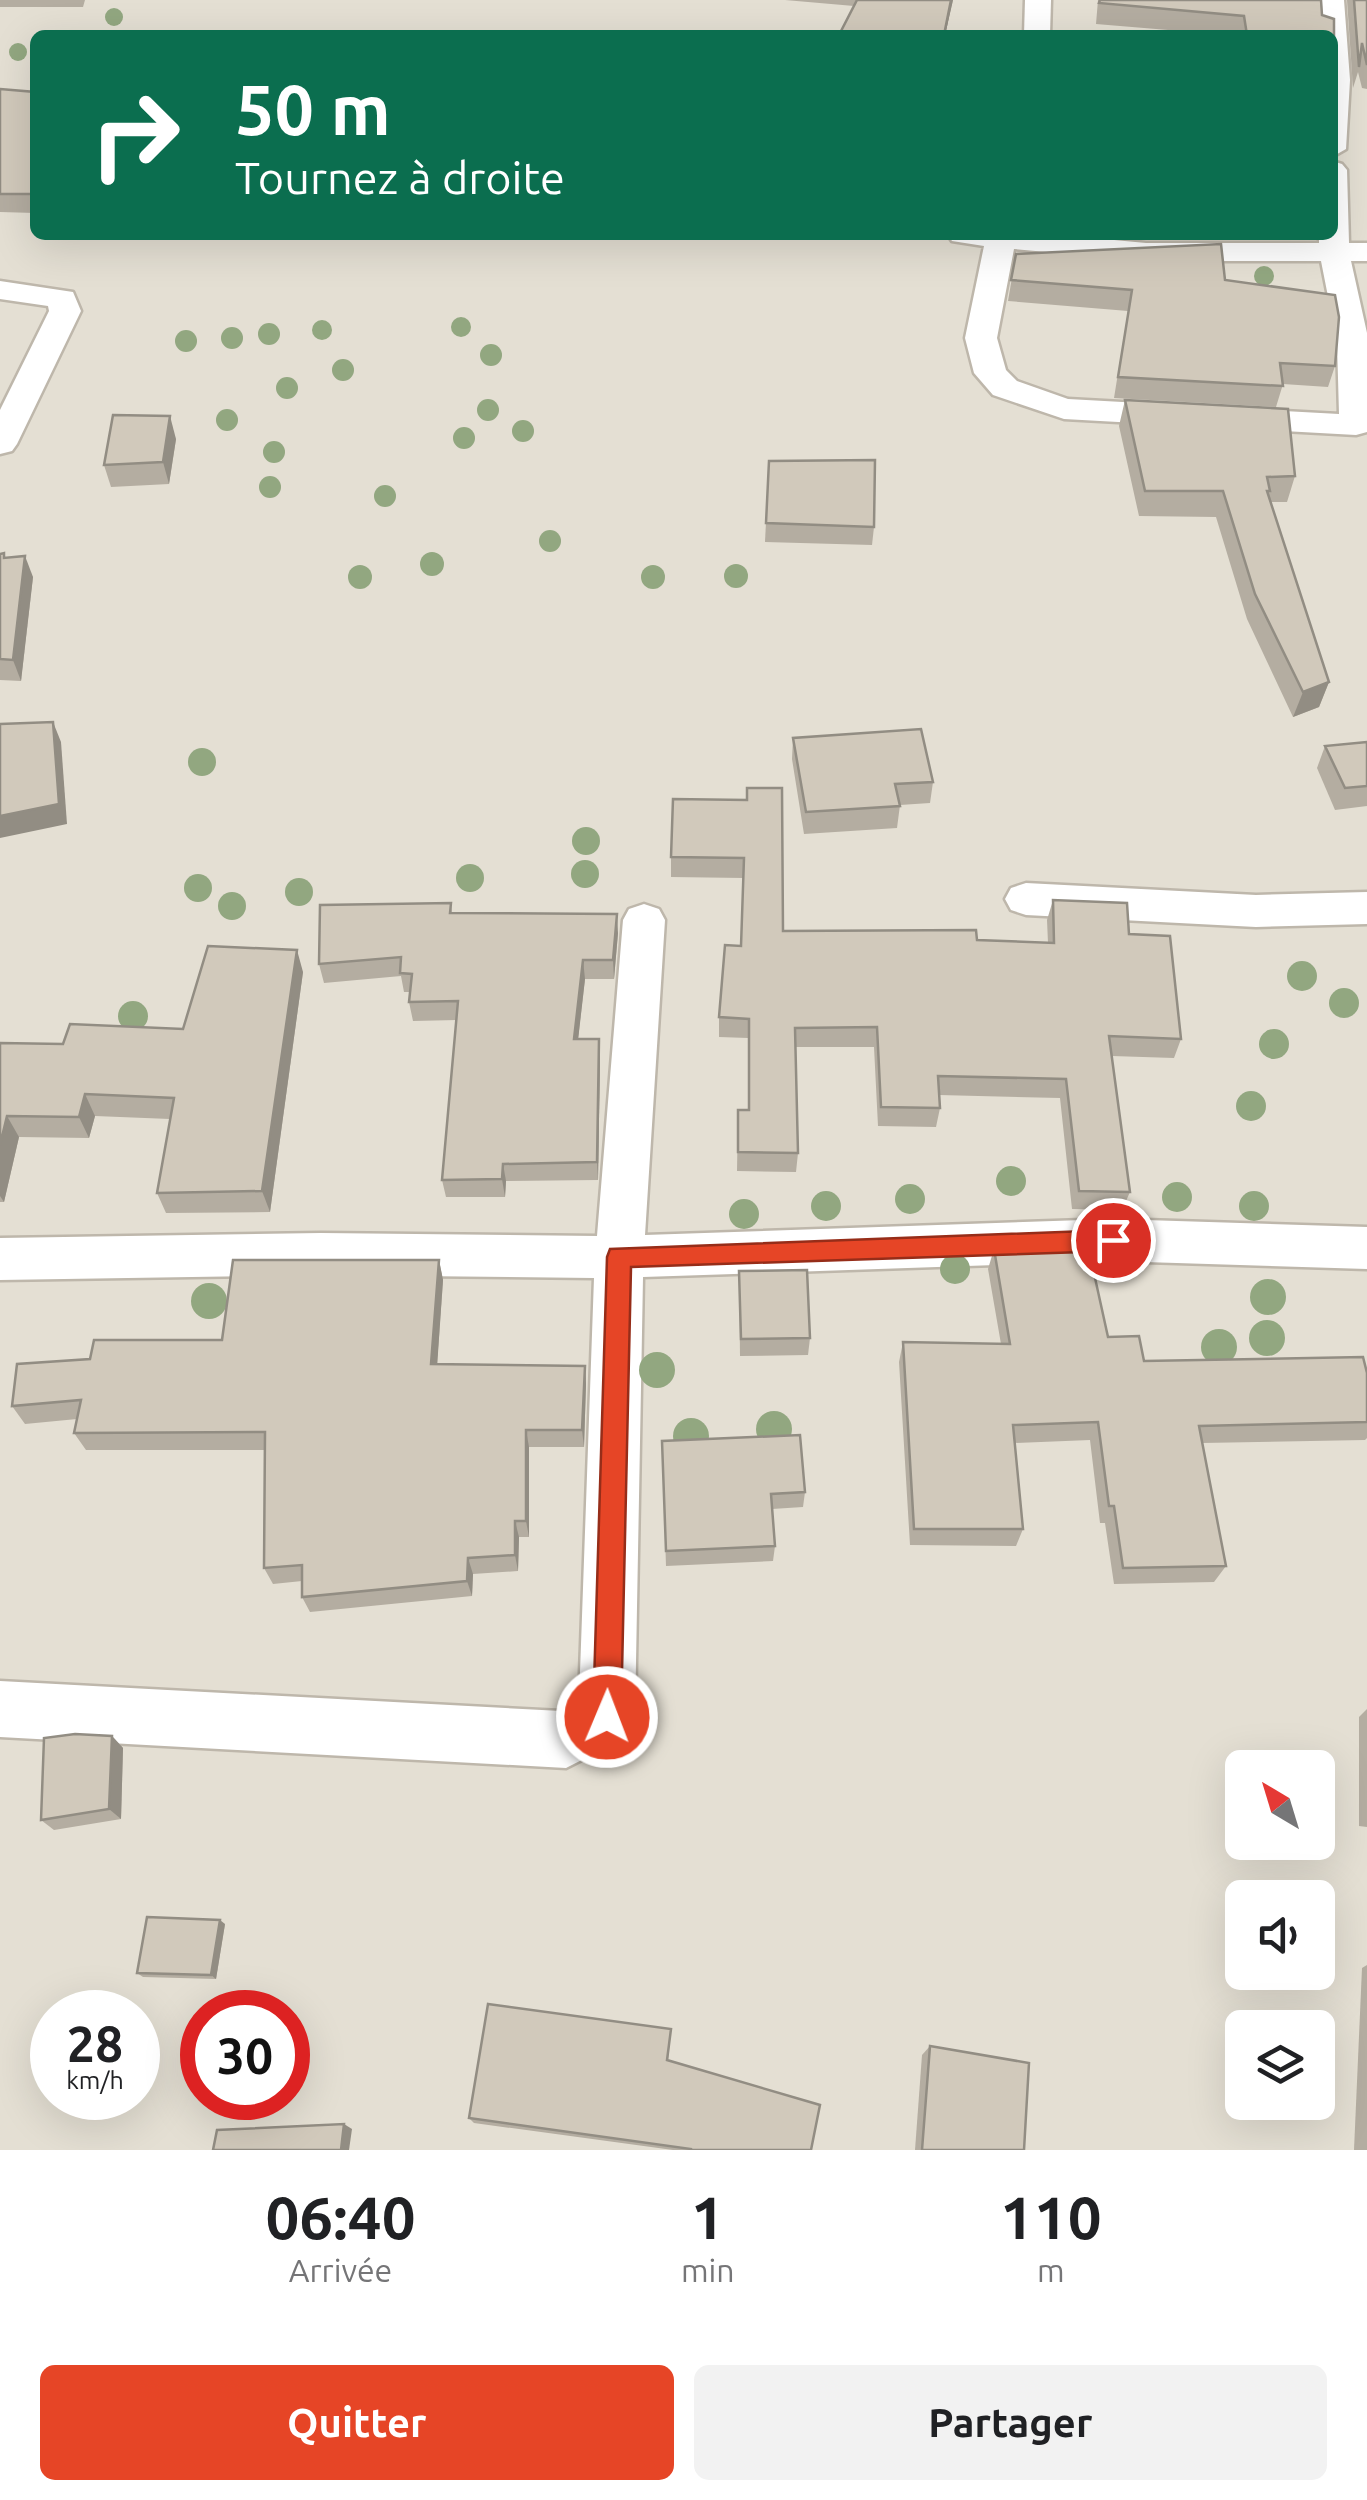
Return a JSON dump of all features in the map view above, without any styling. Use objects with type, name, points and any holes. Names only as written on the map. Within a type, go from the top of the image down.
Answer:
[{"type":"street","points":[[1037,30],[1038,0]]},
{"type":"street","points":[[1332,30],[1331,4],[1367,11]]},
{"type":"street","points":[[1000,240],[981,338],[990,373],[1005,388],[1064,410],[1356,425],[1354,342],[1334,240]]},
{"type":"street","points":[[1030,240],[1146,252],[1367,252]]},
{"type":"street","points":[[0,290],[62,299],[65,311],[0,444]]},
{"type":"street","points":[[1026,899],[1256,911],[1367,908]]},
{"type":"street","points":[[0,1709],[566,1740],[607,1717],[619,1257],[644,920]]},
{"type":"street","points":[[0,1259],[321,1254],[619,1257],[1113,1240],[1367,1248]]},
{"type":"shaded area","points":[[0,0],[1367,0],[1367,2150],[0,2150]]},
{"type":"building","points":[[857,0],[951,0],[945,30],[842,30]]},
{"type":"building","points":[[1321,0],[1322,15],[1334,19],[1334,30],[1246,30],[1244,16],[1099,3]]},
{"type":"building","points":[[1354,0],[1367,0],[1367,65],[1362,43],[1359,67]]},
{"type":"building","points":[[0,89],[30,92],[30,194],[0,194]]},
{"type":"building","points":[[1221,244],[1225,280],[1335,295],[1339,317],[1335,366],[1280,363],[1283,386],[1118,377],[1132,290],[1011,280],[1016,254]]},
{"type":"building","points":[[1125,400],[1288,409],[1295,476],[1267,477],[1267,491],[1329,682],[1303,692],[1255,594],[1223,491],[1145,491]]},
{"type":"building","points":[[113,415],[170,416],[163,462],[104,465]]},
{"type":"building","points":[[875,460],[874,527],[766,523],[769,461]]},
{"type":"building","points":[[4,553],[4,558],[25,556],[13,660],[0,659],[0,554]]},
{"type":"building","points":[[53,722],[59,804],[0,816],[0,724]]},
{"type":"building","points":[[921,729],[933,782],[895,784],[900,806],[806,812],[793,738]]},
{"type":"building","points":[[1367,742],[1367,786],[1345,788],[1325,746]]},
{"type":"building","points":[[747,788],[782,788],[783,931],[976,930],[977,940],[1054,943],[1053,900],[1127,903],[1129,934],[1170,936],[1181,1039],[1109,1036],[1130,1192],[1079,1191],[1066,1079],[938,1076],[940,1108],[881,1107],[877,1027],[795,1028],[798,1153],[738,1152],[738,1110],[749,1110],[749,1019],[719,1017],[725,945],[741,946],[744,858],[671,857],[673,799],[747,800]]},
{"type":"building","points":[[451,903],[450,913],[617,914],[613,960],[583,960],[574,1039],[599,1039],[597,1162],[503,1164],[502,1179],[442,1180],[458,1001],[409,1002],[412,974],[400,973],[401,957],[319,964],[320,905]]},
{"type":"building","points":[[208,946],[297,950],[262,1191],[157,1193],[174,1098],[85,1094],[79,1117],[7,1116],[0,1145],[0,1043],[63,1044],[70,1024],[183,1029]]},
{"type":"building","points":[[1088,1246],[1108,1337],[1139,1336],[1144,1361],[1363,1357],[1367,1373],[1367,1422],[1199,1426],[1226,1566],[1123,1568],[1114,1506],[1109,1506],[1098,1422],[1013,1425],[1023,1529],[914,1529],[903,1342],[1010,1344],[994,1249]]},
{"type":"building","points":[[233,1260],[439,1260],[431,1364],[585,1366],[582,1430],[526,1430],[526,1521],[515,1521],[515,1555],[468,1558],[467,1581],[302,1597],[302,1565],[264,1568],[265,1432],[74,1433],[81,1400],[12,1406],[17,1364],[90,1359],[94,1340],[222,1340]]},
{"type":"building","points":[[807,1270],[810,1338],[741,1339],[739,1271]]},
{"type":"building","points":[[800,1435],[805,1492],[771,1494],[775,1546],[666,1551],[662,1441]]},
{"type":"building","points":[[75,1734],[112,1736],[109,1809],[41,1820],[44,1738]]},
{"type":"building","points":[[147,1917],[220,1920],[211,1975],[137,1973]]},
{"type":"building","points":[[488,2004],[671,2029],[667,2060],[820,2105],[811,2150],[691,2150],[469,2118]]},
{"type":"building","points":[[930,2046],[1029,2063],[1024,2150],[922,2150]]},
{"type":"building","points":[[344,2124],[341,2150],[213,2150],[217,2130]]},
{"type":"route","points":[[607,1717],[619,1257],[1113,1240]]}]
